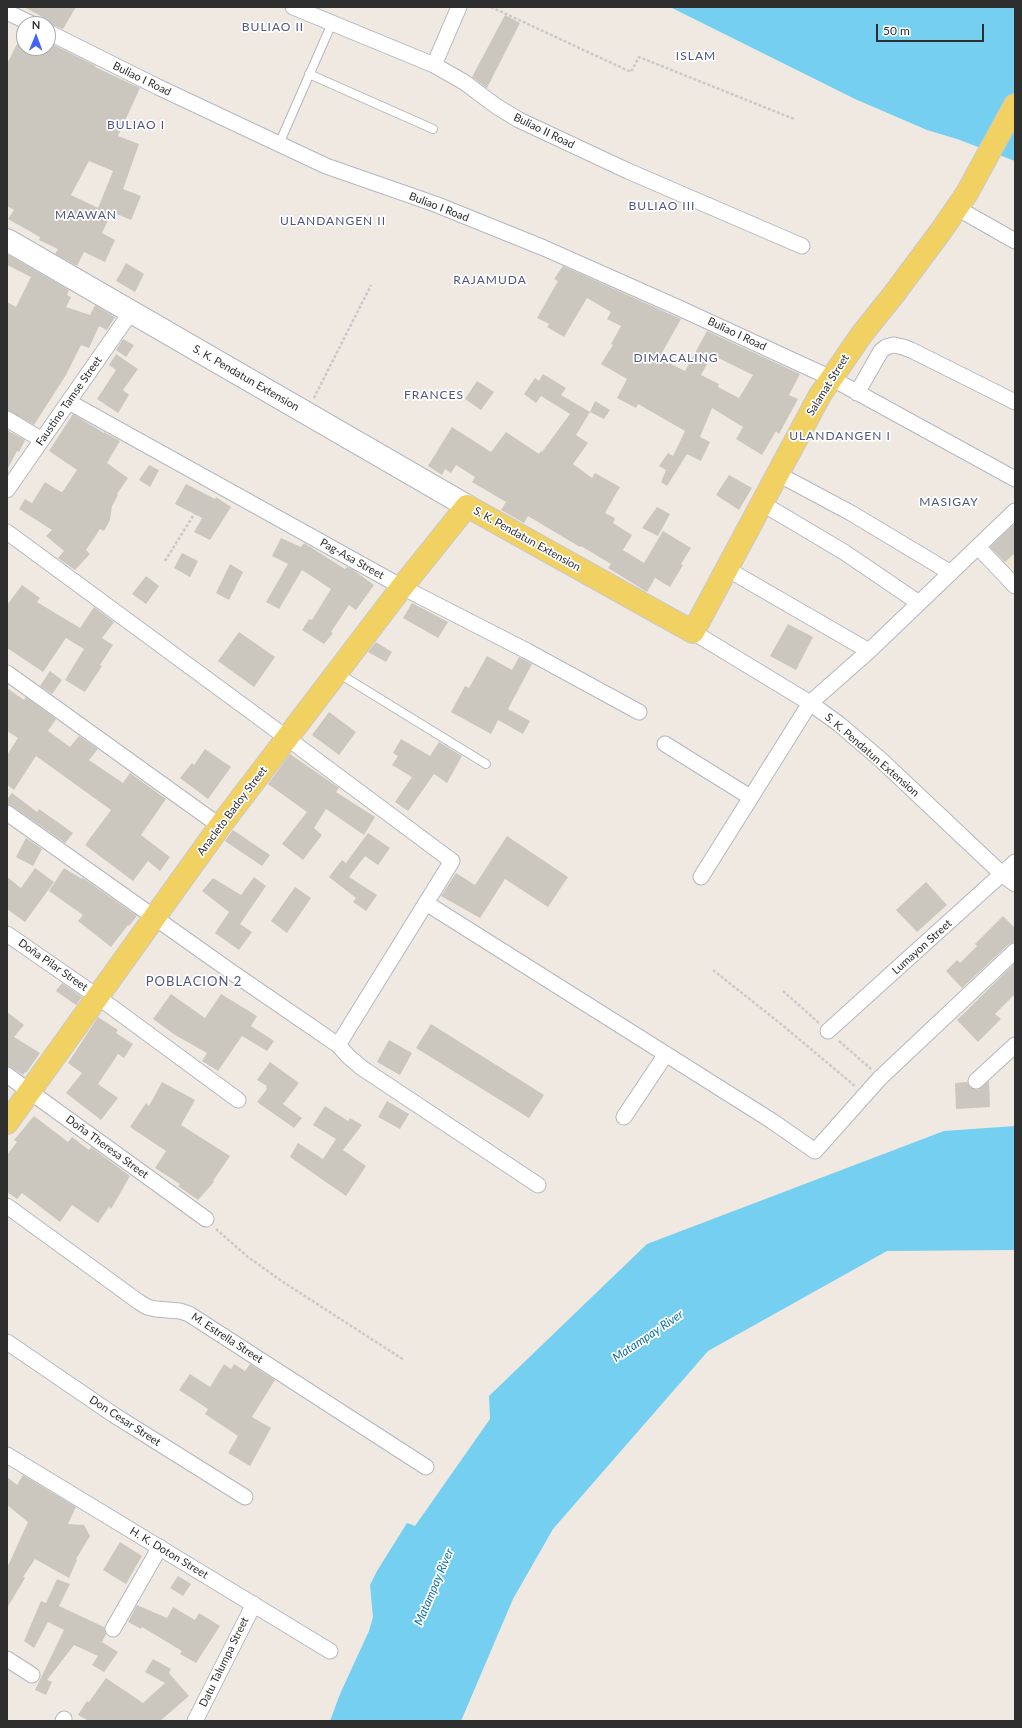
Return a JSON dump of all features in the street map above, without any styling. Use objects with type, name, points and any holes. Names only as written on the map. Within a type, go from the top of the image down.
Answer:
[{"type":"main road","name":"Salamat Street","points":[[694,632],[810,413],[831,378],[862,334],[919,261],[956,208],[977,175],[1015,105]]},
{"type":"main road","name":"Anacleto Badoy Street","points":[[7,1123],[220,826],[402,587],[467,506]]},
{"type":"main road","name":"S. K. Pendatun Extension","points":[[467,506],[694,632]]},
{"type":"street","name":"Buliao II Road","points":[[293,7],[434,64],[464,82],[496,106],[525,123],[802,246]]},
{"type":"street","points":[[434,64],[459,7]]},
{"type":"street","name":"Buliao I Road","points":[[56,36],[158,87],[326,166],[435,204],[544,248],[831,378],[1015,479]]},
{"type":"street","points":[[956,208],[1015,241]]},
{"type":"street","name":"S. K. Pendatun Extension","points":[[7,240],[467,506]]},
{"type":"street","name":"Faustino Tamse Street","points":[[7,490],[131,312]]},
{"type":"street","points":[[857,393],[881,352],[886,347],[894,346],[911,350],[1015,402]]},
{"type":"street","name":"Pag-Asa Street","points":[[69,402],[402,587],[527,651],[639,712]]},
{"type":"street","points":[[7,419],[42,440]]},
{"type":"street","points":[[778,474],[851,513],[951,573]]},
{"type":"street","points":[[763,504],[844,552],[919,603]]},
{"type":"street","points":[[701,877],[810,703],[869,651],[1015,511]]},
{"type":"street","points":[[7,532],[452,861],[338,1044]]},
{"type":"street","points":[[978,547],[1015,586]]},
{"type":"street","points":[[728,569],[869,651]]},
{"type":"street","name":"S. K. Pendatun Extension","points":[[694,632],[810,703],[839,724],[880,759],[1009,879]]},
{"type":"street","points":[[7,673],[220,826]]},
{"type":"street","points":[[665,744],[750,797]]},
{"type":"street","points":[[7,813],[233,973],[338,1044],[349,1057],[362,1068],[538,1185]]},
{"type":"street","name":"Lumayon Street","points":[[828,1031],[1009,879],[1015,862]]},
{"type":"street","points":[[426,903],[772,1121],[815,1151],[864,1094],[908,1050],[1015,952]]},
{"type":"street","name":"Doña Pilar Street","points":[[7,934],[98,997],[238,1100]]},
{"type":"street","points":[[976,1081],[1015,1045]]},
{"type":"street","points":[[624,1117],[666,1054]]},
{"type":"street","name":"Doña Theresa Street","points":[[7,1075],[206,1220]]},
{"type":"street","name":"M. Estrella Street","points":[[7,1206],[139,1302],[156,1309],[180,1311],[189,1314],[426,1467]]},
{"type":"street","name":"Don Cesar Street","points":[[7,1342],[114,1415],[245,1497]]},
{"type":"street","name":"H. K. Doton Street","points":[[7,1455],[330,1651]]},
{"type":"street","points":[[113,1629],[160,1547]]},
{"type":"street","name":"Datu Talumpa Street","points":[[195,1721],[254,1604]]},
{"type":"street","points":[[7,1660],[32,1675]]},
{"type":"lane","points":[[279,144],[332,23]]},
{"type":"lane","points":[[309,74],[433,129]]},
{"type":"lane","points":[[337,672],[486,764]]},
{"type":"path","points":[[491,7],[631,72],[639,57],[794,118]]},
{"type":"path","points":[[306,413],[371,285]]},
{"type":"path","points":[[165,561],[213,482]]},
{"type":"path","points":[[713,970],[782,1024],[864,1094]]},
{"type":"path","points":[[206,1220],[248,1257],[283,1282],[404,1360]]},
{"type":"shaded area","points":[[1015,517],[1015,578],[983,547]]},
{"type":"water","points":[[670,7],[1015,7],[1015,161],[957,139],[927,130],[855,99]]},
{"type":"water","name":"Matampay River","points":[[1015,1126],[1015,1250],[887,1251],[708,1351],[553,1529],[513,1599],[461,1721],[330,1721],[340,1694],[369,1631],[373,1617],[370,1585],[407,1523],[415,1526],[490,1419],[489,1396],[647,1244],[944,1131]]},
{"type":"building","points":[[24,7],[76,7],[63,29],[56,26],[56,16],[41,16]]},
{"type":"building","points":[[505,15],[520,23],[487,88],[472,77]]},
{"type":"building","points":[[16,46],[16,56],[56,56],[56,46],[96,66],[95,67],[140,88],[118,136],[139,144],[123,189],[141,196],[131,220],[112,212],[102,233],[115,240],[105,262],[84,252],[77,266],[55,254],[58,249],[39,240],[40,237],[8,219],[14,210],[7,206],[7,64]],"holes":[[[89,161],[113,171],[98,208],[71,195]]]},
{"type":"building","points":[[7,254],[69,290],[67,295],[71,297],[66,307],[90,315],[95,305],[115,317],[107,330],[99,326],[89,348],[81,345],[66,375],[34,425],[7,410],[7,302],[16,307],[31,277],[7,265]]},
{"type":"building","points":[[126,263],[144,274],[135,292],[116,281]]},
{"type":"building","points":[[563,266],[681,319],[659,358],[685,371],[707,331],[800,374],[789,395],[798,399],[779,434],[776,431],[762,455],[736,439],[743,427],[712,408],[700,437],[710,442],[701,461],[687,454],[667,486],[661,482],[666,470],[659,466],[668,453],[673,456],[685,431],[638,404],[636,408],[617,398],[627,379],[601,364],[613,345],[611,344],[621,326],[607,319],[611,312],[587,298],[564,337],[547,327],[549,324],[537,318],[558,281],[554,279]],"holes":[[[712,355],[753,375],[739,398],[718,387],[719,384],[701,375]]]},
{"type":"building","points":[[123,339],[134,345],[126,357],[116,350]]},
{"type":"building","points":[[116,354],[138,369],[123,390],[129,395],[118,413],[97,399],[116,370],[109,365]]},
{"type":"building","points":[[543,374],[566,388],[561,395],[590,412],[576,435],[588,443],[573,464],[592,478],[595,473],[620,487],[605,513],[615,518],[613,523],[632,535],[623,550],[644,563],[663,531],[691,548],[681,564],[683,565],[670,587],[655,578],[647,592],[608,568],[611,564],[528,516],[524,523],[501,510],[506,502],[472,482],[475,477],[456,465],[451,473],[445,469],[442,475],[428,466],[452,427],[491,452],[506,432],[539,454],[541,451],[542,452],[570,414],[541,396],[536,403],[524,394],[535,378],[539,381]]},
{"type":"building","points":[[477,381],[494,392],[481,410],[465,399]]},
{"type":"building","points":[[595,401],[610,410],[604,419],[590,412]]},
{"type":"building","points":[[73,414],[120,441],[107,463],[128,478],[117,494],[118,495],[112,506],[110,520],[104,531],[100,529],[86,550],[90,554],[75,570],[58,558],[64,551],[46,536],[52,530],[19,509],[25,499],[32,503],[45,482],[61,492],[63,491],[77,470],[49,451]]},
{"type":"building","points":[[7,430],[25,440],[19,452],[17,451],[7,470]]},
{"type":"building","points":[[149,465],[159,470],[150,487],[139,480]]},
{"type":"building","points":[[729,475],[752,488],[739,510],[716,495]]},
{"type":"building","points":[[186,484],[215,499],[216,497],[231,507],[210,540],[194,532],[202,518],[175,504]]},
{"type":"building","points":[[657,507],[670,514],[658,536],[642,528]]},
{"type":"building","points":[[1015,523],[1015,553],[1005,562],[990,547]]},
{"type":"building","points":[[281,538],[301,547],[304,543],[345,569],[347,567],[352,569],[374,585],[356,610],[349,605],[331,632],[333,633],[324,644],[302,630],[309,619],[312,620],[331,589],[302,570],[279,609],[266,602],[288,564],[272,556]]},
{"type":"building","points":[[182,553],[198,561],[190,577],[174,568]]},
{"type":"building","points":[[230,564],[243,572],[229,600],[216,593]]},
{"type":"building","points":[[146,576],[159,586],[146,604],[132,594]]},
{"type":"building","points":[[22,585],[40,598],[37,602],[80,628],[94,607],[114,622],[102,638],[113,645],[100,665],[102,666],[85,692],[65,680],[84,649],[66,638],[43,672],[7,648],[7,605]]},
{"type":"building","points":[[412,603],[448,622],[438,638],[403,618]]},
{"type":"building","points":[[788,624],[813,637],[796,670],[770,656]]},
{"type":"building","points":[[239,632],[275,657],[254,687],[218,661]]},
{"type":"building","points":[[376,642],[392,652],[386,662],[368,652]]},
{"type":"building","points":[[487,656],[512,670],[519,657],[532,664],[508,709],[530,721],[523,734],[498,720],[491,734],[451,712],[465,686],[469,688]]},
{"type":"building","points":[[50,671],[62,680],[52,694],[40,686]]},
{"type":"building","points":[[7,688],[24,700],[26,697],[56,719],[48,731],[70,747],[79,736],[98,749],[89,760],[123,783],[130,773],[166,799],[141,835],[170,857],[160,871],[148,861],[133,881],[85,845],[111,810],[36,756],[14,790],[7,785],[7,755],[18,738],[7,731]]},
{"type":"building","points":[[329,712],[356,732],[339,755],[312,735]]},
{"type":"building","points":[[401,739],[430,756],[439,742],[462,756],[447,783],[434,774],[408,811],[395,802],[412,777],[392,765],[398,756],[393,753]]},
{"type":"building","points":[[205,749],[231,767],[208,799],[180,778],[192,763],[194,765]]},
{"type":"building","points":[[290,754],[339,788],[336,792],[375,817],[364,835],[326,809],[314,828],[322,835],[303,860],[282,844],[307,812],[268,784]]},
{"type":"building","points":[[12,793],[37,812],[39,809],[73,833],[65,843],[7,804],[7,799]]},
{"type":"building","points":[[233,830],[270,855],[262,866],[225,841]]},
{"type":"building","points":[[368,833],[390,848],[378,865],[365,856],[349,877],[377,895],[366,911],[353,902],[356,898],[329,877],[342,860],[346,863]]},
{"type":"building","points":[[507,836],[568,877],[548,907],[505,879],[480,918],[441,896],[456,873],[475,885]]},
{"type":"building","points":[[26,838],[42,849],[33,866],[16,857]]},
{"type":"building","points":[[35,868],[54,882],[25,922],[7,909],[7,877],[21,888]]},
{"type":"building","points":[[64,868],[82,879],[83,878],[137,916],[111,947],[78,921],[83,915],[49,891]]},
{"type":"building","points":[[254,877],[266,886],[240,924],[252,932],[239,950],[215,933],[229,912],[202,891],[213,878],[241,895]]},
{"type":"building","points":[[926,882],[947,905],[917,932],[896,910]]},
{"type":"building","points":[[295,887],[311,898],[287,933],[271,921]]},
{"type":"building","points":[[1003,916],[1015,928],[1015,942],[1009,944],[962,988],[946,971],[957,960],[960,963],[977,946],[975,944]]},
{"type":"building","points":[[1015,963],[1015,994],[995,1014],[1001,1019],[978,1042],[957,1020]]},
{"type":"building","points":[[62,983],[82,997],[76,1005],[56,991]]},
{"type":"building","points":[[171,994],[205,1018],[221,994],[257,1016],[251,1026],[274,1041],[267,1051],[242,1036],[218,1071],[202,1061],[207,1053],[175,1035],[153,1019]]},
{"type":"building","points":[[7,1012],[24,1025],[14,1037],[40,1053],[23,1075],[7,1066]]},
{"type":"building","points":[[98,1017],[118,1030],[116,1033],[133,1044],[124,1058],[118,1054],[98,1084],[118,1098],[101,1120],[66,1093],[82,1073],[68,1063]]},
{"type":"building","points":[[431,1024],[544,1095],[529,1118],[416,1048]]},
{"type":"building","points":[[389,1040],[412,1053],[400,1075],[377,1062]]},
{"type":"building","points":[[270,1062],[299,1083],[283,1104],[302,1118],[294,1128],[257,1102],[267,1089],[267,1086],[257,1080]]},
{"type":"building","points":[[989,1081],[990,1107],[956,1109],[955,1083],[967,1082],[970,1087],[978,1090]]},
{"type":"building","points":[[162,1082],[195,1100],[181,1125],[230,1156],[213,1181],[214,1182],[198,1200],[178,1186],[180,1184],[155,1168],[166,1151],[130,1127],[146,1103],[149,1106]]},
{"type":"building","points":[[387,1101],[409,1114],[400,1129],[378,1117]]},
{"type":"building","points":[[325,1106],[348,1121],[350,1118],[362,1125],[343,1150],[366,1166],[346,1196],[290,1157],[298,1143],[323,1159],[336,1139],[313,1125]]},
{"type":"building","points":[[34,1116],[68,1142],[72,1137],[89,1150],[91,1147],[130,1176],[111,1209],[109,1207],[98,1223],[72,1205],[60,1222],[22,1193],[17,1199],[7,1192],[7,1155],[17,1142],[14,1140]]},
{"type":"building","points":[[224,1364],[231,1369],[234,1364],[245,1371],[250,1364],[275,1380],[252,1417],[271,1428],[250,1466],[228,1453],[238,1436],[205,1414],[208,1409],[179,1390],[190,1374],[210,1387]]},
{"type":"building","points":[[23,1475],[76,1507],[68,1524],[84,1525],[90,1536],[76,1559],[77,1560],[69,1578],[35,1559],[23,1577],[25,1578],[7,1608],[7,1568],[28,1522],[7,1505],[7,1477],[17,1485]]},
{"type":"building","points":[[120,1542],[142,1556],[126,1584],[103,1570]]},
{"type":"building","points":[[178,1576],[191,1584],[183,1596],[170,1588]]},
{"type":"building","points":[[57,1579],[70,1584],[59,1606],[104,1627],[106,1634],[102,1642],[118,1652],[104,1672],[92,1665],[98,1656],[74,1645],[47,1680],[52,1682],[46,1695],[35,1690],[64,1630],[48,1622],[34,1648],[24,1641],[41,1601],[46,1603]]},
{"type":"building","points":[[137,1605],[167,1618],[173,1607],[195,1620],[199,1613],[220,1626],[196,1663],[180,1654],[182,1651],[142,1627],[141,1629],[128,1622]]},
{"type":"building","points":[[153,1659],[171,1669],[169,1673],[189,1696],[160,1721],[89,1721],[78,1715],[87,1701],[89,1702],[106,1678],[143,1703],[165,1683],[145,1672]]},
{"type":"district","name":"BULIAO II","points":[[273,27]]},
{"type":"district","name":"ISLAM","points":[[696,56]]},
{"type":"district","name":"BULIAO I","points":[[136,125]]},
{"type":"district","name":"BULIAO III","points":[[662,206]]},
{"type":"district","name":"MAAWAN","points":[[86,215]]},
{"type":"district","name":"ULANDANGEN II","points":[[333,221]]},
{"type":"district","name":"RAJAMUDA","points":[[490,280]]},
{"type":"district","name":"DIMACALING","points":[[676,358]]},
{"type":"district","name":"FRANCES","points":[[434,395]]},
{"type":"district","name":"ULANDANGEN I","points":[[840,436]]},
{"type":"district","name":"MASIGAY","points":[[949,502]]},
{"type":"district","name":"POBLACION 2","points":[[194,982]]}]
